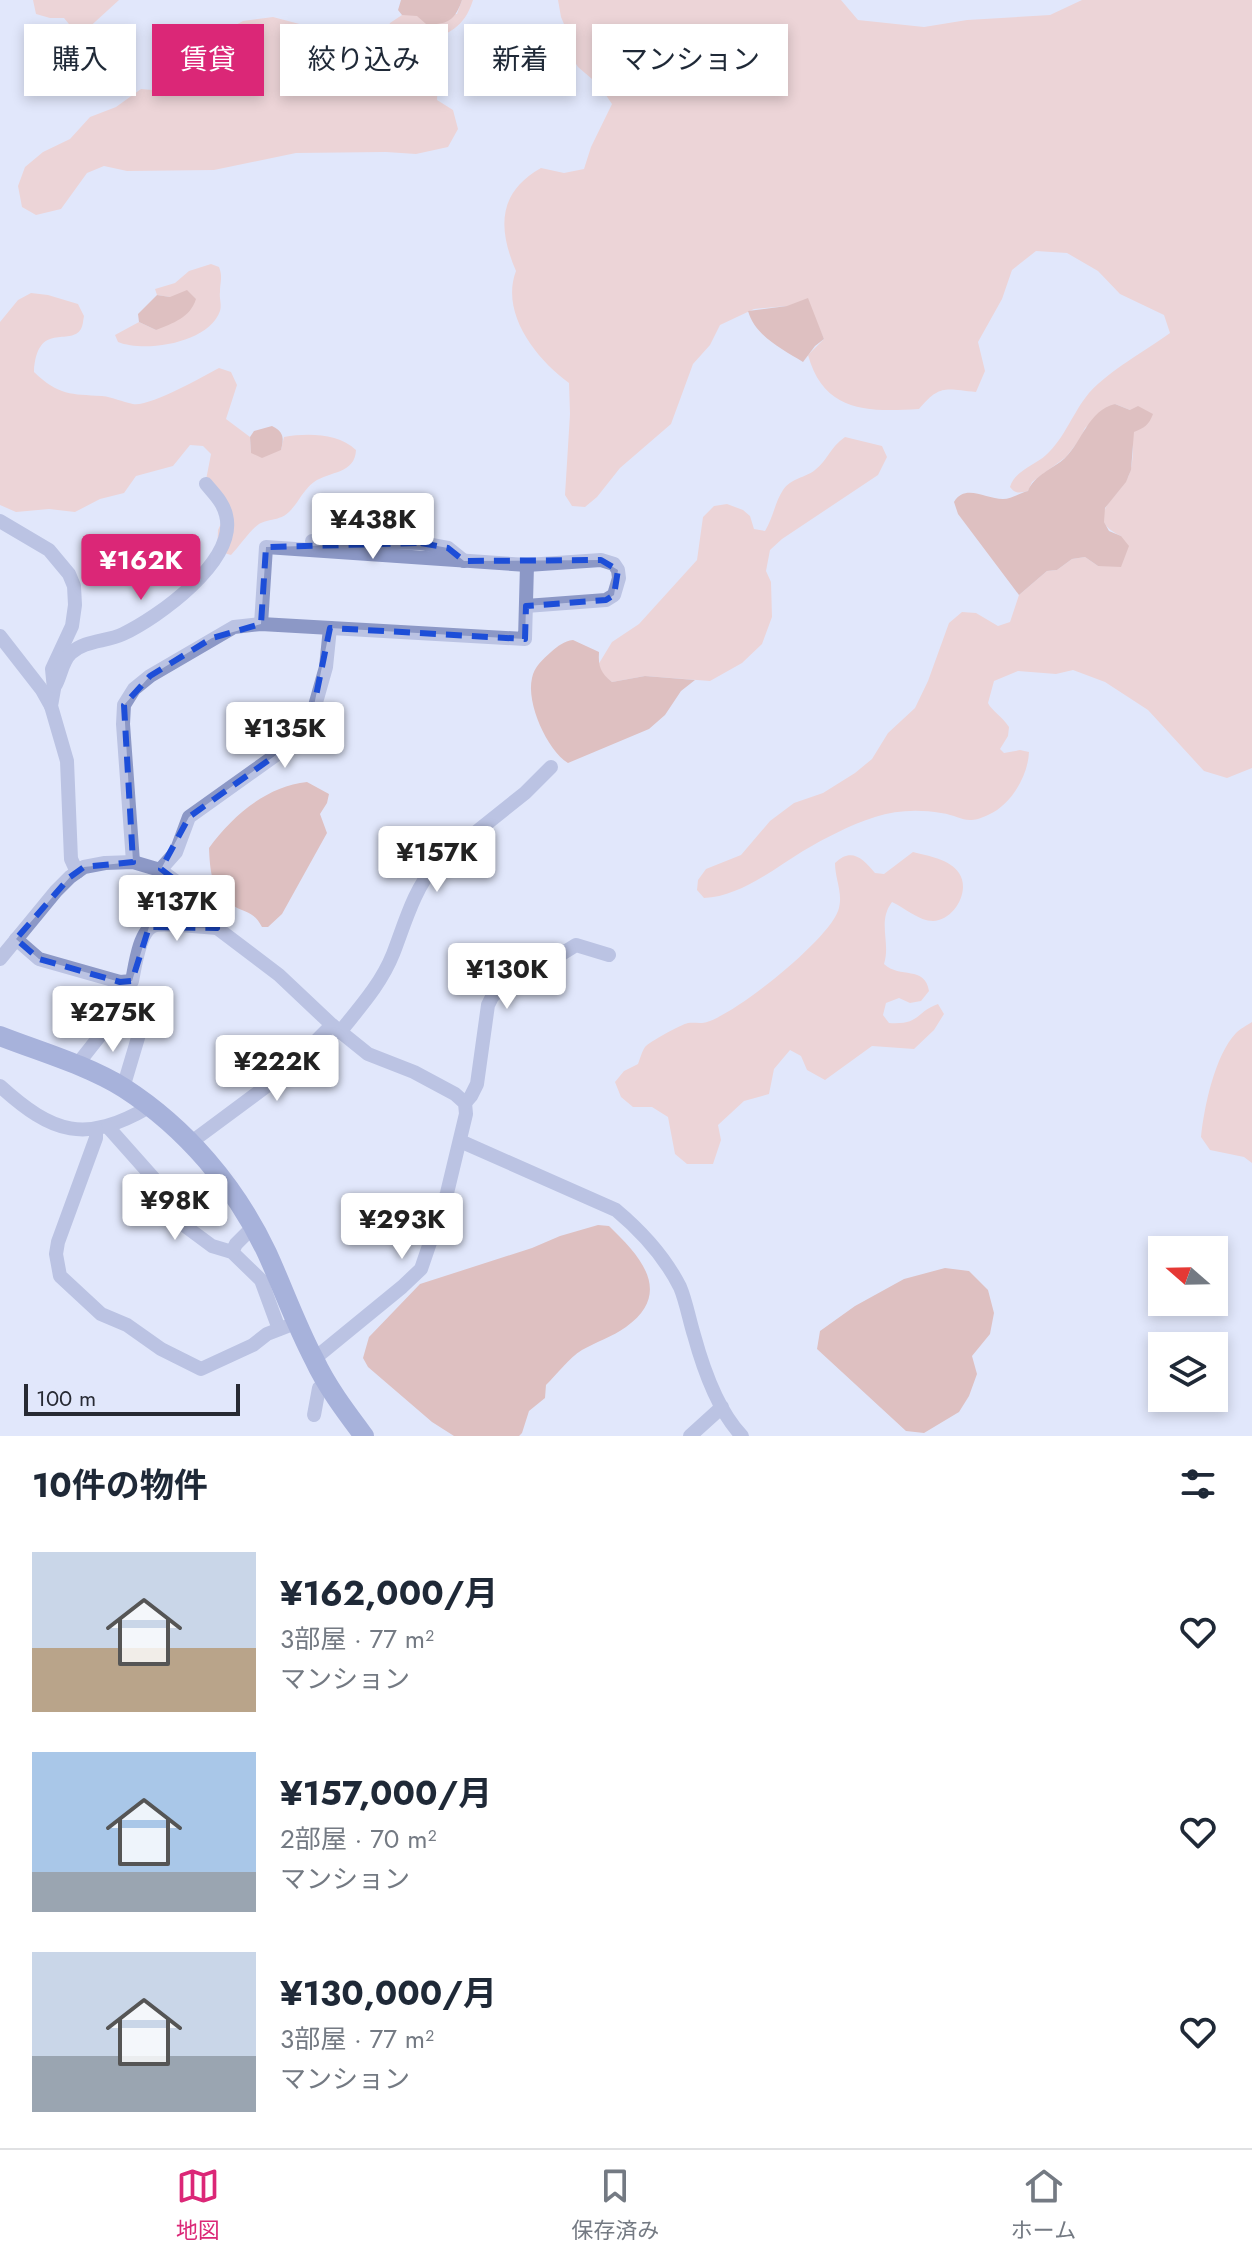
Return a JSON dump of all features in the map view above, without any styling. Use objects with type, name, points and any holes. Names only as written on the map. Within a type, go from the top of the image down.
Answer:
[{"type":"main road","points":[[0,1036],[123,1088],[190,1143],[231,1190],[253,1227],[288,1326],[314,1359],[364,1436]]},
{"type":"street","points":[[51,706],[54,689],[71,653],[85,645],[119,636],[145,622],[174,602],[203,574],[225,536],[227,517],[219,499],[206,484]]},
{"type":"street","points":[[0,521],[49,550],[69,574],[74,586],[72,626],[52,669],[54,689]]},
{"type":"street","points":[[261,624],[266,547],[527,565],[601,560],[614,564],[618,570],[614,595],[606,600],[526,606]]},
{"type":"street","points":[[133,862],[124,705],[134,689],[150,676],[234,627],[261,624],[525,639],[527,565]]},
{"type":"street","points":[[160,870],[176,852],[189,817],[297,740],[311,720],[326,667],[330,628]]},
{"type":"street","points":[[0,636],[51,706],[67,761],[71,859],[77,872]]},
{"type":"street","points":[[190,1143],[283,1074],[372,994],[392,956],[425,876],[446,855],[525,793],[551,767]]},
{"type":"street","points":[[0,959],[56,891],[84,867],[133,862],[160,870],[192,893],[217,928],[279,975],[368,1054],[414,1072],[455,1094],[465,1103]]},
{"type":"street","points":[[163,906],[180,925]]},
{"type":"street","points":[[16,939],[39,959],[120,982],[132,981],[138,950],[147,931],[153,926],[217,928]]},
{"type":"street","points":[[314,1359],[421,1269],[447,1193],[466,1114],[465,1103],[477,1084],[488,1005],[492,997],[514,976],[529,974],[576,945],[609,955]]},
{"type":"street","points":[[76,1066],[110,1023]]},
{"type":"street","points":[[123,1088],[140,1031]]},
{"type":"street","points":[[0,1086],[36,1116],[62,1128],[102,1128],[121,1123],[149,1107]]},
{"type":"street","points":[[102,1128],[156,1181],[157,1196],[185,1226],[212,1246],[232,1252],[261,1280],[288,1326],[201,1369],[161,1349],[127,1325],[101,1314],[60,1276],[56,1254],[58,1242],[102,1128]]},
{"type":"street","points":[[460,1141],[616,1210],[635,1227],[663,1259],[680,1288],[696,1344],[722,1407],[742,1436]]},
{"type":"street","points":[[232,1252],[253,1227]]},
{"type":"street","points":[[314,1415],[319,1388],[327,1383]]},
{"type":"street","points":[[690,1436],[722,1407]]},
{"type":"highlighted area","points":[[421,543],[448,548],[464,561],[601,560],[618,570],[614,595],[606,600],[526,606],[525,639],[330,628],[311,720],[297,740],[189,817],[161,869],[192,893],[217,928],[149,927],[132,981],[120,982],[39,959],[16,939],[70,877],[84,867],[133,862],[124,705],[150,676],[212,638],[261,624],[266,547]]},
{"type":"shaded area","points":[[33,0],[119,0],[93,24],[69,24],[64,18],[36,14]]},
{"type":"shaded area","points":[[401,0],[462,0],[453,17],[433,24],[426,24],[417,16],[402,15],[398,10]]},
{"type":"shaded area","points":[[462,0],[473,0],[465,18],[448,32],[448,24],[390,24],[402,15],[457,14]]},
{"type":"shaded area","points":[[558,0],[841,0],[858,20],[924,27],[967,20],[1050,15],[1082,0],[1252,0],[1252,768],[1227,778],[1204,771],[1148,710],[1105,682],[1073,670],[1056,674],[1018,671],[994,681],[988,703],[1009,727],[1008,736],[1000,749],[1004,753],[1029,752],[1017,789],[996,810],[974,820],[916,811],[875,817],[820,841],[743,887],[704,898],[697,890],[698,880],[706,869],[741,855],[770,821],[794,803],[823,793],[872,759],[888,733],[915,708],[949,623],[962,612],[976,613],[998,626],[1010,622],[1019,595],[1047,571],[1057,570],[1072,559],[1085,557],[1098,566],[1121,536],[1103,521],[1103,513],[1130,472],[1133,441],[1130,410],[1115,404],[1085,428],[1066,457],[1032,482],[1028,491],[1018,492],[1010,487],[1020,473],[1053,448],[1083,400],[1098,384],[1170,333],[1164,315],[1120,294],[1098,271],[1067,253],[1036,251],[1012,270],[1002,299],[978,342],[985,371],[976,392],[944,390],[932,395],[919,409],[883,410],[851,405],[825,388],[815,374],[808,355],[824,339],[816,321],[787,306],[754,309],[720,325],[710,345],[693,364],[671,424],[620,468],[585,507],[572,506],[565,495],[569,383],[534,348],[517,319],[512,287],[516,271],[504,227],[509,201],[516,189],[541,168],[564,173],[584,169],[612,104],[607,96],[788,96],[788,24],[592,24],[592,79],[576,64],[576,24],[564,24]]},
{"type":"shaded area","points":[[273,17],[299,24],[280,24],[280,96],[437,96],[437,100],[453,110],[458,129],[448,147],[416,154],[296,153],[214,170],[127,171],[104,166],[87,173],[61,209],[36,215],[22,207],[18,186],[25,167],[43,152],[70,139],[90,117],[116,107],[136,96],[141,89],[152,90],[152,96],[264,96],[264,24],[238,24]]},
{"type":"shaded area","points":[[211,264],[219,267],[221,277],[221,309],[214,322],[190,338],[175,343],[144,346],[118,342],[115,335],[139,322],[156,330],[170,297],[157,295],[155,289],[175,283],[189,271]]},
{"type":"shaded area","points":[[187,290],[196,299],[190,311],[180,319],[156,330],[139,322],[138,314],[157,295],[170,297]]},
{"type":"shaded area","points":[[31,293],[78,304],[84,316],[81,329],[76,334],[47,340],[36,356],[34,372],[58,390],[141,404],[219,368],[231,372],[237,385],[226,419],[250,437],[251,453],[281,450],[284,437],[312,435],[331,437],[349,444],[356,450],[355,458],[341,471],[314,482],[286,514],[258,525],[231,555],[217,551],[218,530],[225,515],[206,480],[211,454],[203,446],[190,445],[173,466],[136,476],[124,493],[100,499],[75,512],[49,509],[16,512],[0,505],[0,322],[18,300]]},
{"type":"shaded area","points":[[808,298],[824,339],[803,362],[763,335],[748,311],[787,306]]},
{"type":"shaded area","points":[[1115,404],[1130,410],[1138,406],[1153,414],[1146,426],[1134,432],[1131,470],[1126,482],[1105,508],[1104,522],[1109,531],[1121,536],[1129,546],[1121,567],[1098,566],[1085,557],[1072,559],[1057,570],[1047,571],[1019,595],[958,514],[954,502],[959,496],[970,493],[1003,499],[1028,491],[1039,476],[1065,458],[1098,413]]},
{"type":"shaded area","points":[[272,426],[282,436],[281,450],[262,458],[251,453],[250,437],[254,431]]},
{"type":"shaded area","points":[[845,437],[882,446],[887,457],[878,475],[770,550],[766,571],[771,582],[772,617],[762,644],[742,663],[710,681],[645,676],[612,682],[603,675],[598,665],[612,642],[639,624],[697,560],[703,517],[714,506],[727,504],[743,510],[750,516],[754,529],[765,531],[786,486],[815,470]]},
{"type":"shaded area","points":[[573,640],[599,652],[601,669],[612,682],[645,676],[695,680],[681,691],[665,715],[649,729],[568,763],[553,748],[540,725],[531,688],[533,674],[539,664],[559,646]]},
{"type":"shaded area","points":[[307,782],[329,794],[320,814],[327,833],[282,914],[268,927],[262,927],[252,915],[232,905],[220,894],[211,872],[209,848],[228,825],[252,804],[278,790]]},
{"type":"shaded area","points":[[913,852],[955,868],[962,880],[962,896],[948,916],[933,921],[917,917],[892,902],[885,917],[884,964],[923,978],[929,991],[921,1001],[910,1003],[899,998],[886,1003],[883,1015],[889,1023],[907,1022],[938,1004],[944,1014],[934,1030],[914,1049],[872,1046],[825,1080],[807,1070],[801,1056],[790,1050],[774,1069],[769,1094],[744,1101],[718,1125],[721,1140],[713,1164],[687,1164],[675,1154],[668,1117],[652,1107],[633,1107],[621,1097],[615,1082],[624,1071],[638,1064],[645,1047],[685,1024],[707,1022],[721,1016],[759,991],[800,957],[838,911],[840,899],[835,863],[841,858],[856,856],[875,873],[884,874]]},
{"type":"shaded area","points":[[1252,1022],[1252,1163],[1244,1157],[1210,1150],[1201,1137],[1208,1097],[1222,1054],[1236,1033]]},
{"type":"shaded area","points":[[598,1225],[609,1226],[641,1262],[650,1288],[648,1301],[626,1327],[582,1350],[563,1366],[546,1385],[545,1398],[529,1411],[519,1436],[454,1436],[432,1422],[368,1367],[363,1358],[369,1337],[420,1284]]},
{"type":"shaded area","points":[[945,1268],[969,1271],[988,1290],[994,1313],[990,1334],[972,1356],[977,1374],[959,1412],[924,1433],[906,1431],[817,1349],[820,1331],[855,1306],[904,1279]]}]
